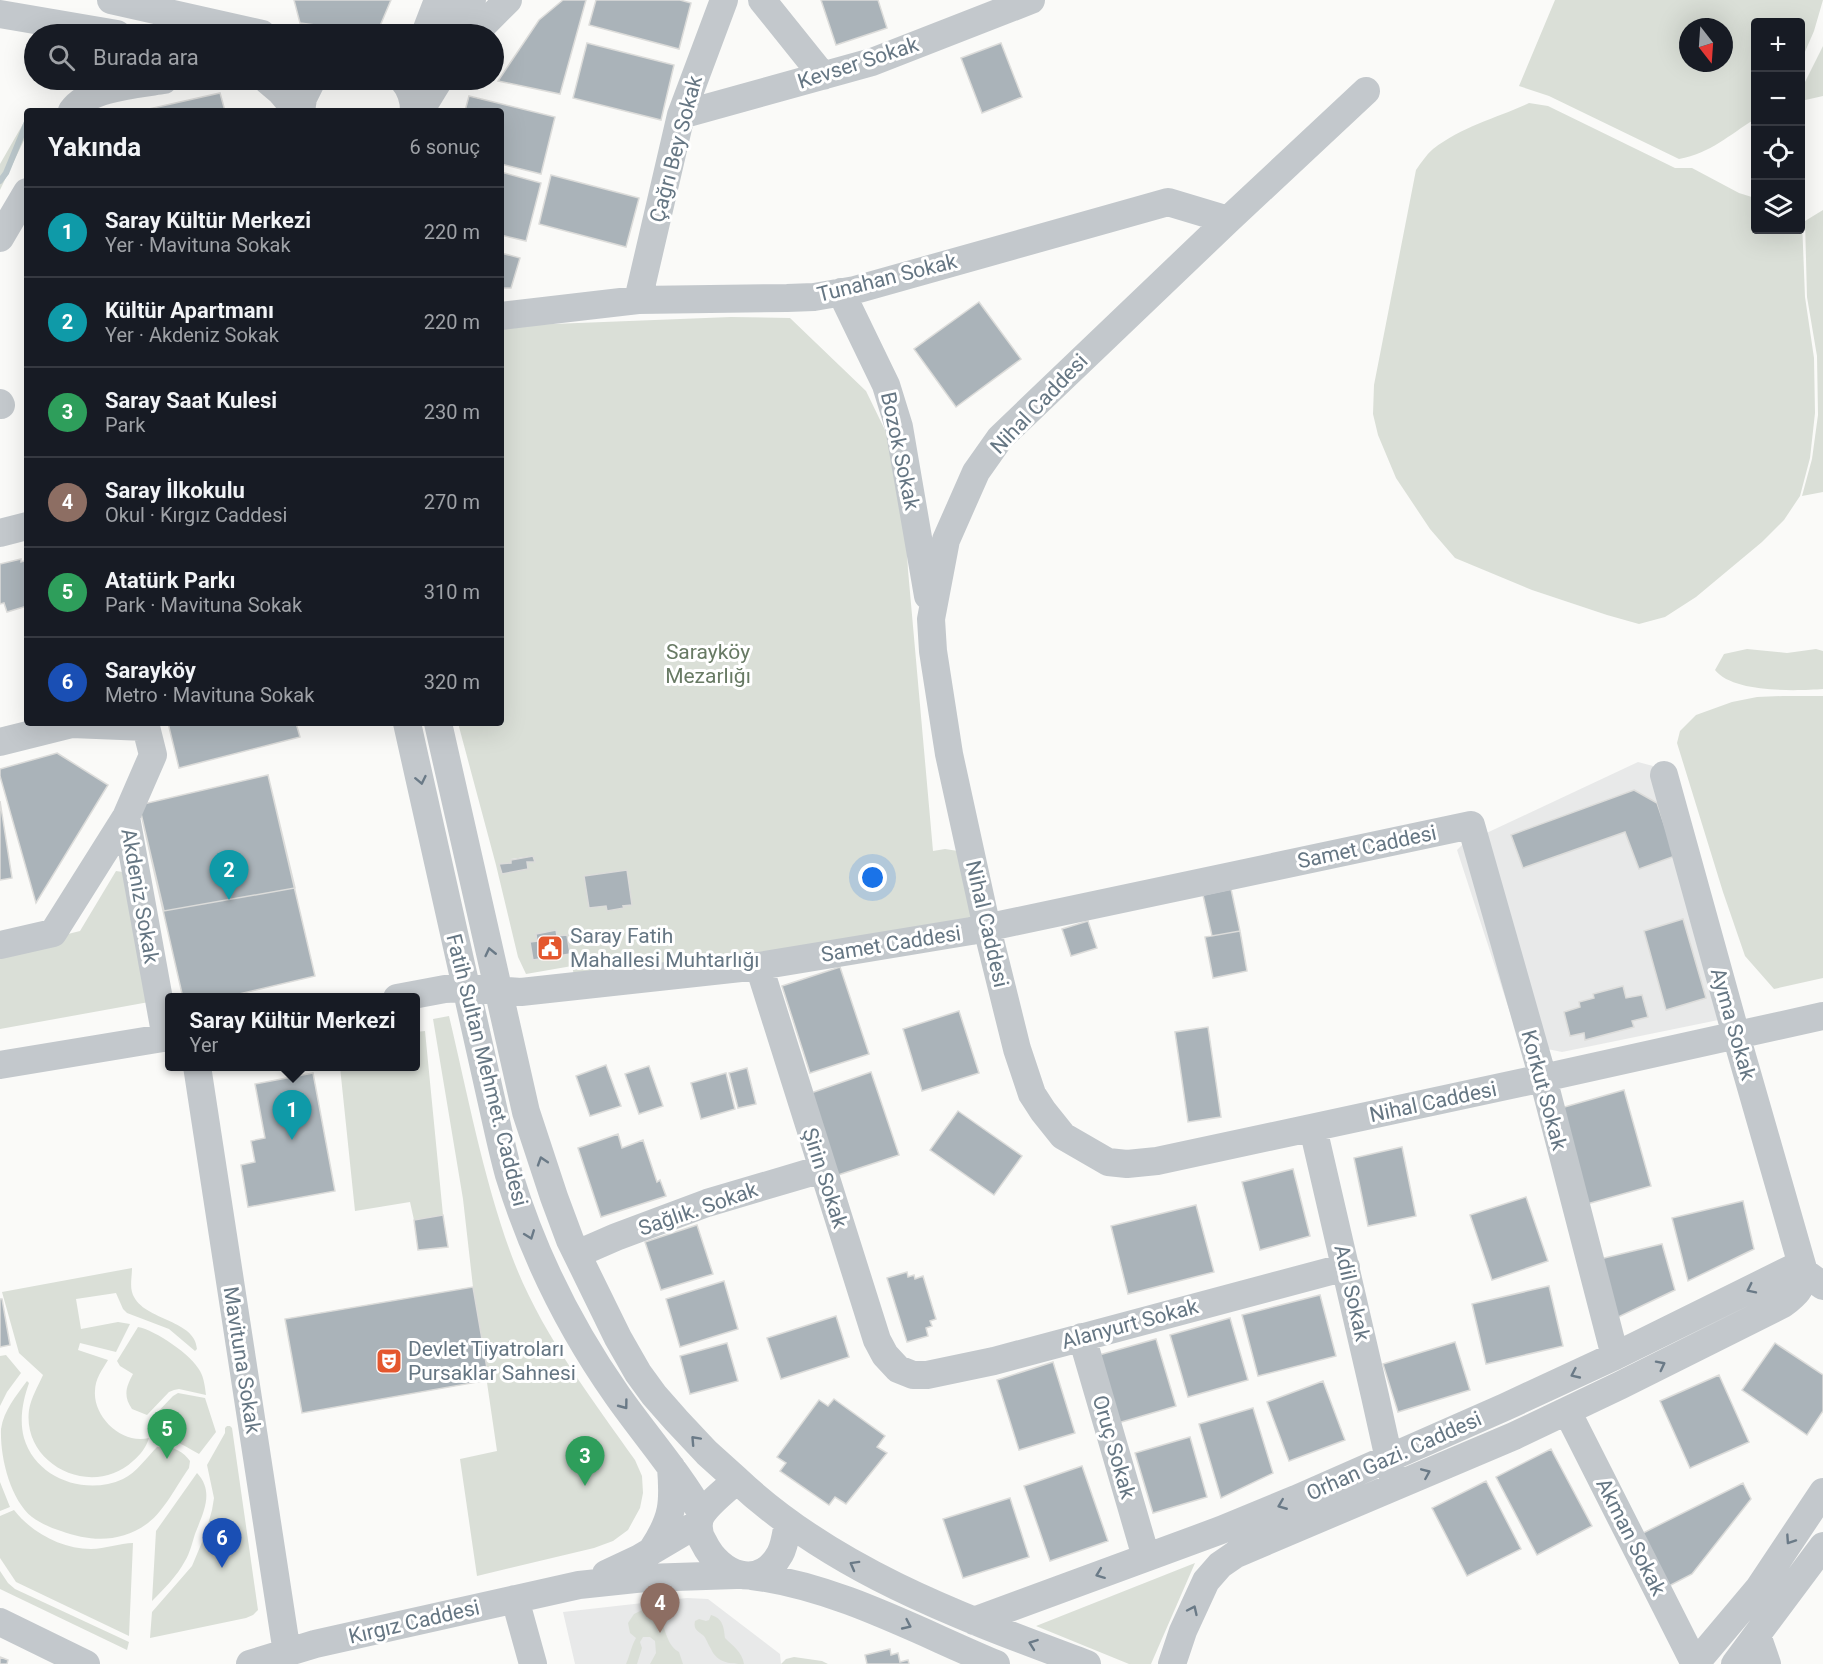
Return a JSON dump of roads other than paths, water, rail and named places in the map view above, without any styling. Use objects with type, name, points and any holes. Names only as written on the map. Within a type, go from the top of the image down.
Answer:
[{"type":"street","points":[[111,0],[218,24]]},
{"type":"street","points":[[429,24],[438,0]]},
{"type":"street","points":[[448,24],[472,0]]},
{"type":"street","points":[[484,24],[508,0]]},
{"type":"street","name":"Çağrı Bey Sokak","points":[[638,300],[681,116],[724,0]]},
{"type":"street","points":[[762,0],[823,76]]},
{"type":"street","name":"Kevser Sokak","points":[[681,116],[872,62],[1032,0]]},
{"type":"street","points":[[0,14],[58,24]]},
{"type":"street","points":[[74,108],[86,99],[112,90]]},
{"type":"street","points":[[279,90],[296,108]]},
{"type":"street","points":[[300,108],[307,90]]},
{"type":"street","points":[[409,90],[414,108]]},
{"type":"street","points":[[422,108],[433,90]]},
{"type":"street","name":"Nihal Caddesi","points":[[1366,91],[1000,438],[976,472],[946,540],[931,619],[933,651],[949,754],[987,928],[1017,1049],[1032,1094],[1063,1136],[1108,1162],[1127,1164],[1157,1161],[1313,1128],[1823,1016]]},
{"type":"street","name":"Tunahan Sokak","points":[[504,316],[638,300],[814,297],[855,290],[1168,202],[1228,220]]},
{"type":"street","points":[[0,238],[24,206]]},
{"type":"street","name":"Bozok Sokak","points":[[841,292],[886,385],[899,427],[931,619]]},
{"type":"street","points":[[0,533],[24,527]]},
{"type":"street","points":[[0,742],[64,726]]},
{"type":"street","name":"Akdeniz Sokak","points":[[146,726],[153,755],[126,816],[165,1022]]},
{"type":"street","name":"Fatih Sultan Mehmet. Caddesi","points":[[408,726],[483,989],[510,1046],[526,1112],[554,1197],[577,1254],[618,1338],[638,1373],[654,1395],[707,1453],[763,1504],[819,1545],[869,1573],[974,1622],[1087,1664]]},
{"type":"street","name":"Fatih Sultan Mehmet. Caddesi","points":[[439,726],[483,989],[508,1173],[538,1255],[556,1294],[584,1343],[617,1394],[671,1467],[701,1518],[700,1536],[710,1555],[722,1567],[744,1575],[773,1579],[813,1589],[898,1621],[982,1661]]},
{"type":"street","name":"Ayma Sokak","points":[[1664,775],[1736,1035],[1814,1279]]},
{"type":"street","points":[[0,945],[53,933],[126,816]]},
{"type":"street","name":"Samet Caddesi","points":[[420,994],[445,989],[520,992],[759,966],[987,928],[1471,825]]},
{"type":"street","name":"Korkut Sokak","points":[[1471,825],[1542,1078],[1615,1356]]},
{"type":"street","name":"Şirin Sokak","points":[[759,966],[877,1340],[885,1356],[898,1369],[913,1375]]},
{"type":"street","points":[[0,1065],[165,1038]]},
{"type":"street","name":"Mavituna Sokak","points":[[198,1071],[287,1653]]},
{"type":"street","name":"Adil Sokak","points":[[1313,1128],[1394,1486]]},
{"type":"street","name":"Sağlık. Sokak","points":[[577,1254],[707,1203],[822,1169]]},
{"type":"street","name":"Alanyurt Sokak","points":[[913,1375],[927,1375],[994,1361],[1346,1268]]},
{"type":"street","name":"Orhan Gazi. Caddesi","points":[[974,1622],[1221,1530],[1296,1499],[1615,1356],[1791,1269],[1814,1279]]},
{"type":"street","name":"Orhan Gazi. Caddesi","points":[[1172,1664],[1183,1631],[1206,1581],[1220,1565],[1236,1554],[1514,1436],[1567,1411],[1783,1304],[1803,1284],[1814,1279]]},
{"type":"street","name":"Oruç Sokak","points":[[1082,1337],[1146,1557]]},
{"type":"street","name":"Akman Sokak","points":[[1567,1411],[1695,1664]]},
{"type":"street","points":[[650,1552],[664,1533],[672,1507],[671,1467]]},
{"type":"street","points":[[701,1518],[715,1500],[737,1480]]},
{"type":"street","points":[[1695,1664],[1759,1588],[1823,1492]]},
{"type":"street","name":"Kırgız Caddesi","points":[[579,1585],[650,1552],[701,1518]]},
{"type":"street","points":[[744,1575],[763,1571],[773,1564],[780,1553],[788,1523]]},
{"type":"street","points":[[1735,1664],[1823,1545]]},
{"type":"street","name":"Kırgız Caddesi","points":[[250,1664],[315,1644],[579,1585],[645,1578],[744,1575]]},
{"type":"street","points":[[515,1599],[533,1664]]},
{"type":"street","points":[[0,1622],[86,1664]]},
{"type":"street","points":[[1757,1635],[1767,1664]]},
{"type":"waterway","points":[[0,181],[6,173],[24,129]]},
{"type":"place","name":"Kültür Apartmanı","points":[[229,900]]},
{"type":"place","name":"Saray Fatih Mahallesi Muhtarlığı","points":[[550,948]]},
{"type":"place","name":"Saray Kültür Merkezi","points":[[292,1140]]},
{"type":"place","name":"Devlet Tiyatroları Pursaklar Sahnesi","points":[[389,1361]]},
{"type":"place","name":"Atatürk Parkı","points":[[167,1459]]},
{"type":"place","name":"Saray Saat Kulesi","points":[[585,1486]]},
{"type":"place","name":"Sarayköy","points":[[222,1568]]},
{"type":"place","name":"Saray İlkokulu","points":[[660,1633]]},
{"type":"park label","name":"Sarayköy Mezarlığı","points":[[708,664]]}]
